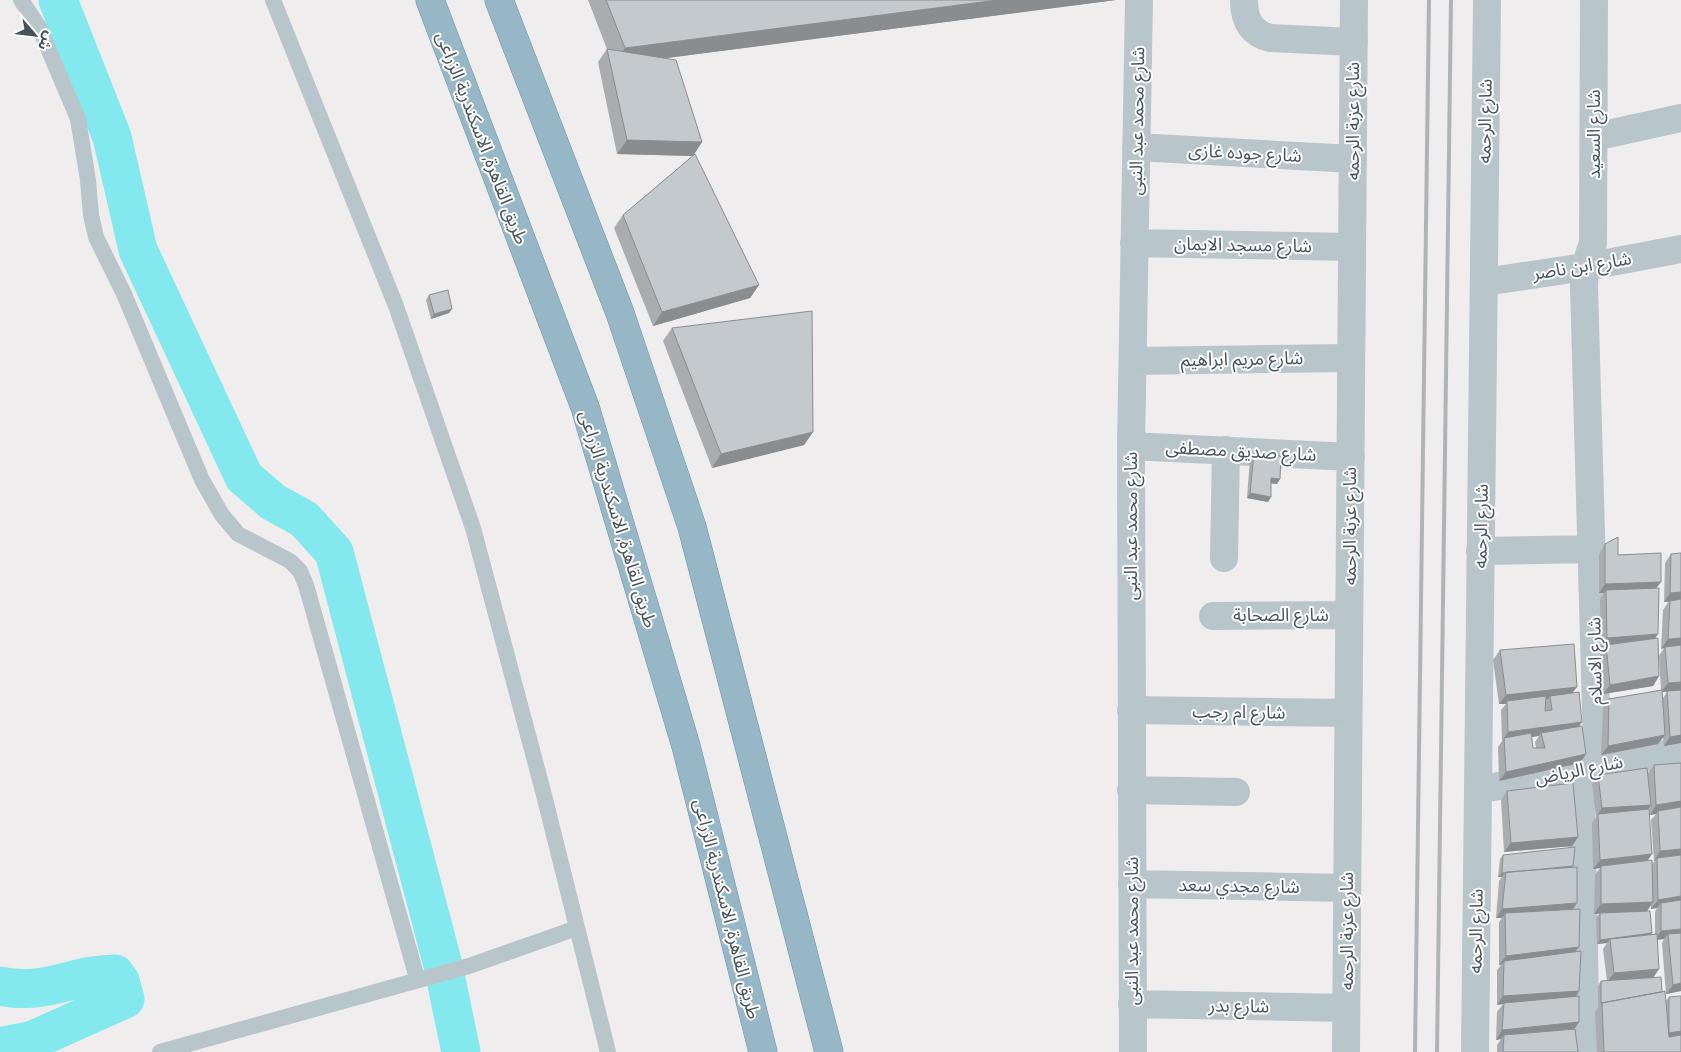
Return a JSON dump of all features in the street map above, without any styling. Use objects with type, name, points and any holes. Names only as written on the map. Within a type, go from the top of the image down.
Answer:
[{"type":"highway","name":"طريق القاهرة, الاسكندرية الزراعى","points":[[430,0],[585,407],[686,746],[763,1052]]},
{"type":"highway","points":[[498,0],[620,314],[692,527],[829,1052]]},
{"type":"street","name":"شارع محمد عبد النبى","points":[[1133,1052],[1131,446],[1139,0]]},
{"type":"street","points":[[1244,0],[1247,22],[1252,30],[1261,36],[1354,42]]},
{"type":"street","name":"شارع عزبة الرحمه","points":[[1346,1052],[1354,0]]},
{"type":"street","name":"شارع الرحمه","points":[[1474,1052],[1487,0]]},
{"type":"street","name":"شارع السعيد","points":[[1585,267],[1594,243],[1594,0]]},
{"type":"street","points":[[1594,137],[1681,118]]},
{"type":"street","name":"شارع جوده غازى","points":[[1136,147],[1353,160]]},
{"type":"street","name":"شارع مسجد الايمان","points":[[1134,243],[1352,247]]},
{"type":"street","name":"شارع ابن ناصر","points":[[1484,282],[1585,267],[1681,249]]},
{"type":"street","name":"شارع الاسلام","points":[[1585,267],[1597,744],[1592,768],[1581,796],[1586,1052]]},
{"type":"street","name":"شارع مريم ابراهيم","points":[[1133,361],[1351,358]]},
{"type":"street","name":"شارع صديق مصطفى","points":[[1131,446],[1350,457]]},
{"type":"street","points":[[1224,558],[1226,450]]},
{"type":"street","points":[[1480,550],[1592,549]]},
{"type":"street","name":"شارع الصحابة","points":[[1213,616],[1349,615]]},
{"type":"street","name":"شارع ام رجب","points":[[1131,710],[1348,713]]},
{"type":"street","name":"شارع الرياض","points":[[1478,790],[1681,751]]},
{"type":"street","points":[[1131,790],[1236,792]]},
{"type":"street","name":"شارع مجدي سعد","points":[[1132,884],[1347,888]]},
{"type":"street","name":"شارع بدر","points":[[1132,1004],[1346,1008]]},
{"type":"lane","points":[[21,0],[40,27],[78,119],[88,180],[91,215],[96,237],[124,294],[202,480],[222,515],[238,534],[290,561],[300,571],[306,585],[417,978]]},
{"type":"lane","points":[[273,0],[396,306],[473,528],[608,1052]]},
{"type":"lane","points":[[160,1052],[417,978],[469,966],[577,928]]},
{"type":"building","points":[[606,0],[998,0],[625,48]]},
{"type":"building","points":[[607,49],[676,60],[702,142],[627,140]]},
{"type":"building","points":[[695,154],[759,285],[662,312],[623,215]]},
{"type":"building","points":[[448,290],[452,309],[434,314],[429,295]]},
{"type":"building","points":[[812,311],[813,432],[721,454],[672,328]]},
{"type":"building","points":[[1254,453],[1281,456],[1280,479],[1271,478],[1271,497],[1250,493]]},
{"type":"building","points":[[1618,537],[1618,555],[1661,553],[1661,582],[1605,584],[1605,544]]},
{"type":"building","points":[[1681,553],[1681,592],[1670,593],[1671,554]]},
{"type":"building","points":[[1659,588],[1658,634],[1607,638],[1606,590]]},
{"type":"building","points":[[1681,599],[1681,638],[1668,639],[1670,601]]},
{"type":"building","points":[[1658,638],[1659,676],[1610,685],[1606,645]]},
{"type":"building","points":[[1574,644],[1577,687],[1506,695],[1500,650]]},
{"type":"building","points":[[1681,645],[1681,682],[1668,683],[1665,647]]},
{"type":"building","points":[[1662,690],[1665,735],[1608,746],[1609,699]]},
{"type":"building","points":[[1681,690],[1681,735],[1670,737],[1667,691]]},
{"type":"building","points":[[1579,692],[1582,722],[1508,732],[1507,701],[1546,696],[1545,711],[1552,710],[1550,696]]},
{"type":"building","points":[[1582,726],[1586,754],[1506,772],[1504,738],[1531,733],[1533,748],[1545,748],[1541,733]]},
{"type":"building","points":[[1681,763],[1681,801],[1656,805],[1654,765]]},
{"type":"building","points":[[1647,768],[1651,805],[1602,808],[1598,775]]},
{"type":"building","points":[[1573,783],[1578,837],[1511,843],[1507,791]]},
{"type":"building","points":[[1681,807],[1681,849],[1660,851],[1658,811]]},
{"type":"building","points":[[1649,809],[1652,854],[1600,860],[1598,814]]},
{"type":"building","points":[[1575,847],[1573,866],[1502,873],[1503,855]]},
{"type":"building","points":[[1681,855],[1681,896],[1658,900],[1657,858]]},
{"type":"building","points":[[1652,860],[1653,902],[1601,904],[1601,866]]},
{"type":"building","points":[[1577,867],[1577,903],[1502,909],[1506,872]]},
{"type":"building","points":[[1681,900],[1681,929],[1661,931],[1661,903]]},
{"type":"building","points":[[1580,909],[1579,947],[1506,956],[1505,913]]},
{"type":"building","points":[[1650,911],[1652,933],[1600,940],[1600,913]]},
{"type":"building","points":[[1681,933],[1681,983],[1673,985],[1668,934]]},
{"type":"building","points":[[1657,934],[1659,969],[1614,973],[1610,939]]},
{"type":"building","points":[[1581,951],[1579,991],[1503,996],[1504,961]]},
{"type":"building","points":[[1661,977],[1662,992],[1601,1003],[1601,981]]},
{"type":"building","points":[[1665,991],[1669,1037],[1681,1035],[1681,1052],[1604,1052],[1602,1003]]},
{"type":"building","points":[[1579,996],[1579,1022],[1502,1030],[1504,1003]]},
{"type":"building","points":[[1681,996],[1681,1031],[1669,1033],[1669,997]]},
{"type":"building","points":[[1575,1029],[1578,1052],[1503,1052],[1504,1035]]},
{"type":"waterway","points":[[58,0],[112,137],[138,250],[244,477],[273,502],[304,519],[334,552],[443,965],[461,1052]]},
{"type":"waterway","points":[[0,986],[16,988],[45,987],[86,977],[115,974],[120,981],[125,999],[33,1040],[0,1047]]},
{"type":"railway","points":[[1415,1052],[1429,0]]},
{"type":"railway","points":[[1437,1052],[1451,0]]}]
